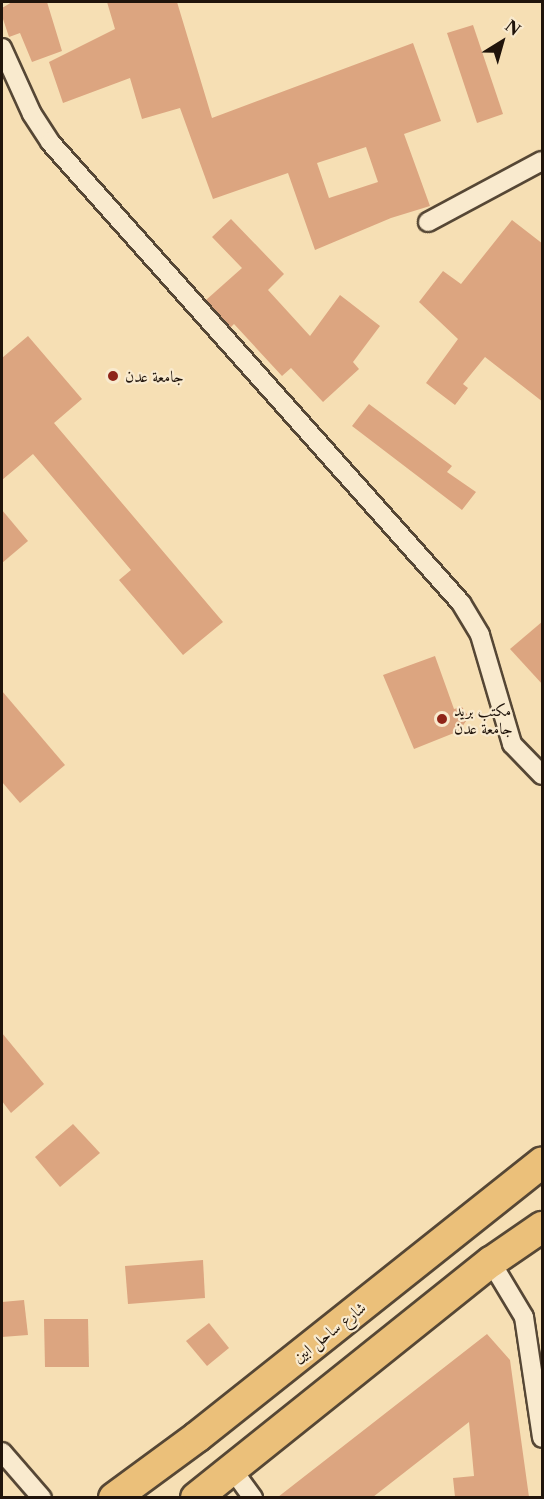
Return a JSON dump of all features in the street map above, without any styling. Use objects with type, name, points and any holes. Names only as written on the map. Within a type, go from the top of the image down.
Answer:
[{"type":"highway","name":"شارع ساحل ابين","points":[[114,1497],[197,1437],[543,1163]]},
{"type":"highway","points":[[196,1497],[234,1483],[491,1262],[542,1228]]},
{"type":"street","points":[[2,48],[32,114],[50,142],[461,603],[480,635],[512,744],[543,775]]},
{"type":"street","points":[[428,222],[543,161]]},
{"type":"street","points":[[491,1262],[524,1317],[543,1438]]},
{"type":"street","points":[[2,1452],[42,1497]]},
{"type":"street","points":[[234,1483],[253,1497]]},
{"type":"building","points":[[12,2],[47,2],[62,51],[32,62],[20,33],[9,37],[2,16],[2,8]]},
{"type":"building","points":[[107,2],[177,2],[212,118],[413,43],[441,121],[404,134],[430,206],[391,218],[315,250],[288,173],[213,199],[180,108],[142,119],[130,78],[63,103],[49,62],[115,29]],"holes":[[[366,147],[378,182],[329,198],[317,163]]]},
{"type":"building","points":[[473,25],[503,114],[477,123],[447,33]]},
{"type":"building","points":[[231,219],[284,274],[268,290],[310,336],[340,295],[380,326],[353,362],[359,369],[323,402],[291,368],[282,376],[234,324],[230,328],[206,300],[242,268],[212,237]]},
{"type":"building","points":[[512,220],[543,244],[543,402],[485,357],[463,384],[468,388],[455,405],[426,383],[458,339],[419,302],[443,271],[461,284]]},
{"type":"building","points":[[28,336],[82,399],[54,423],[223,622],[183,655],[119,580],[131,570],[33,454],[2,480],[2,358]]},
{"type":"building","points":[[369,404],[452,466],[447,472],[476,492],[462,510],[352,426]]},
{"type":"building","points":[[2,510],[28,541],[2,563]]},
{"type":"building","points":[[543,621],[543,685],[510,649]]},
{"type":"building","points":[[435,656],[454,709],[462,707],[469,717],[459,731],[414,749],[383,675]]},
{"type":"building","points":[[2,691],[65,765],[20,803],[2,782]]},
{"type":"building","points":[[2,1033],[44,1084],[11,1113],[2,1101]]},
{"type":"building","points":[[73,1124],[100,1153],[60,1187],[35,1157]]},
{"type":"building","points":[[203,1260],[205,1298],[128,1304],[125,1266]]},
{"type":"building","points":[[24,1300],[28,1335],[2,1337],[2,1302]]},
{"type":"building","points":[[44,1319],[88,1319],[89,1367],[45,1367]]},
{"type":"building","points":[[209,1323],[229,1348],[207,1366],[186,1341]]},
{"type":"building","points":[[487,1334],[510,1360],[529,1497],[455,1497],[453,1478],[474,1476],[469,1422],[373,1497],[278,1497]]},
{"type":"place","name":"جامعة عدن","points":[[113,376]]},
{"type":"place","name":"مكتب بريد جامعة عدن","points":[[442,719]]}]
